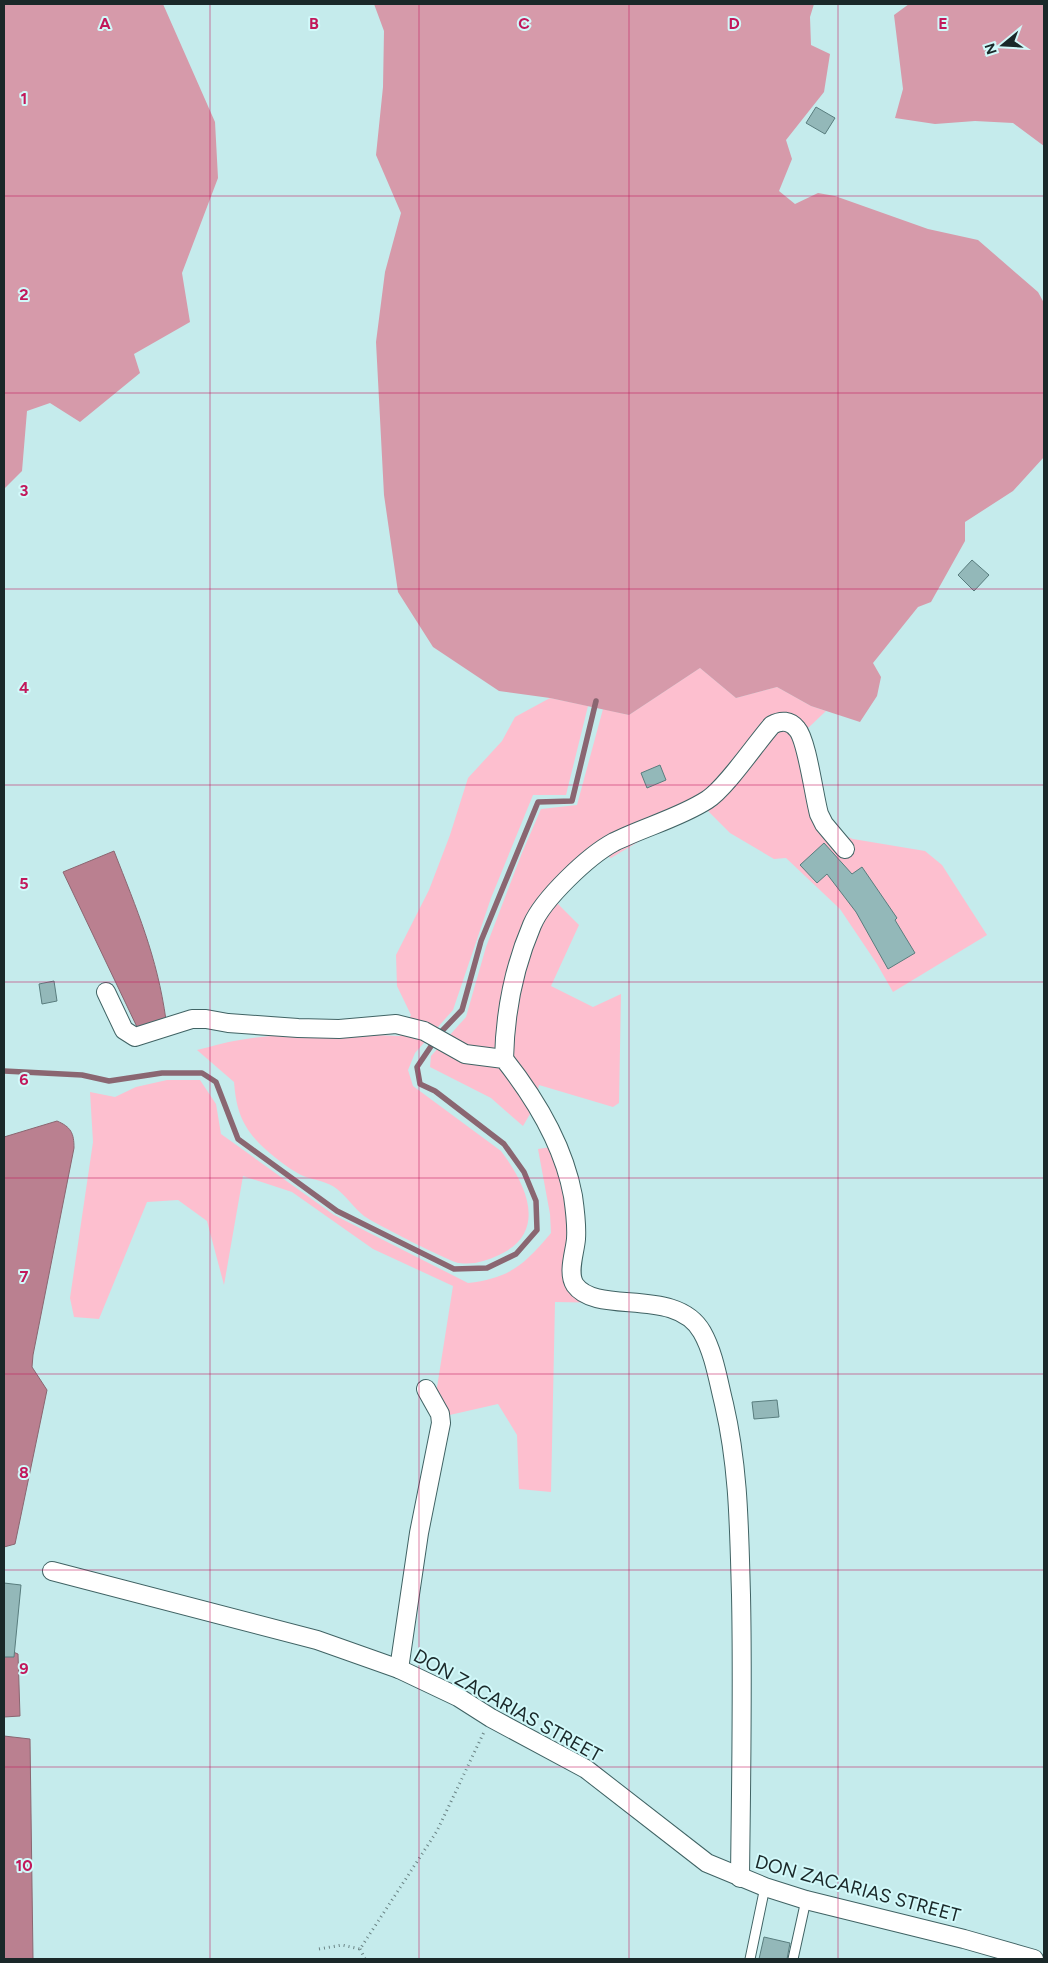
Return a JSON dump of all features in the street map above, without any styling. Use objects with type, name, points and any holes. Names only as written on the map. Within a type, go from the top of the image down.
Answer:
[{"type":"street","points":[[740,1878],[742,1657],[739,1498],[734,1451],[717,1376],[702,1332],[690,1316],[672,1308],[609,1299],[584,1293],[574,1284],[572,1273],[576,1221],[568,1177],[559,1151],[534,1100],[504,1059],[507,1011],[532,924],[556,891],[584,864],[612,844],[709,799],[772,725],[779,721],[786,721],[800,732],[819,814],[824,824],[845,848]]},
{"type":"street","points":[[106,992],[124,1030],[135,1037],[192,1019],[298,1028],[339,1029],[396,1024],[424,1031],[465,1054],[504,1059]]},
{"type":"street","points":[[399,1669],[419,1534],[441,1424],[440,1414],[426,1389]]},
{"type":"street","name":"DON ZACARIAS STREET","points":[[52,1571],[317,1640],[399,1669],[458,1697],[491,1718],[586,1769],[633,1803],[698,1857],[740,1878],[806,1900],[964,1939],[1034,1959]]},
{"type":"lane","points":[[750,1959],[765,1887]]},
{"type":"lane","points":[[793,1959],[806,1900]]},
{"type":"path","points":[[360,1949],[437,1831],[491,1718]]},
{"type":"path","points":[[319,1949],[342,1945],[360,1949]]},
{"type":"path","points":[[360,1949],[365,1959]]},
{"type":"shaded area","points":[[4,4],[163,4],[215,122],[218,178],[182,273],[190,322],[134,354],[140,373],[80,422],[50,403],[27,411],[22,471],[4,489]]},
{"type":"shaded area","points":[[374,4],[814,4],[810,17],[811,45],[830,54],[824,92],[786,140],[792,159],[779,191],[795,204],[818,193],[835,196],[928,229],[978,240],[1038,292],[1044,303],[1044,457],[1013,491],[965,522],[965,541],[931,602],[918,607],[873,663],[881,677],[877,696],[860,722],[811,706],[777,687],[736,698],[700,668],[629,715],[550,698],[499,691],[433,647],[398,592],[384,495],[376,342],[385,272],[401,213],[376,155],[383,87],[384,31]]},
{"type":"shaded area","points":[[909,4],[1044,4],[1044,146],[1013,123],[975,121],[935,124],[895,118],[903,89],[894,15]]},
{"type":"shaded area","points":[[700,668],[736,698],[777,687],[811,706],[826,711],[807,729],[805,750],[835,832],[853,839],[925,851],[942,865],[987,935],[893,992],[877,964],[840,909],[786,858],[774,859],[730,833],[706,809],[680,817],[611,858],[597,851],[549,895],[579,925],[551,986],[593,1007],[621,994],[619,1103],[613,1107],[539,1085],[533,1109],[523,1126],[491,1098],[430,1067],[431,1056],[466,1017],[486,947],[541,809],[577,805],[603,709],[629,715]]},
{"type":"shaded area","points":[[550,698],[588,706],[566,795],[533,795],[491,898],[453,1010],[415,1053],[408,1070],[413,1086],[501,1151],[525,1192],[528,1221],[524,1234],[514,1245],[499,1255],[485,1261],[459,1263],[427,1249],[364,1216],[341,1192],[326,1183],[301,1175],[273,1156],[251,1134],[243,1120],[236,1099],[234,1082],[197,1050],[265,1036],[362,1034],[400,1036],[411,1015],[397,986],[396,955],[429,890],[450,835],[468,778],[502,741],[515,717]]},
{"type":"shaded area","points":[[114,851],[152,954],[166,1020],[138,1029],[63,872]]},
{"type":"shaded area","points":[[167,1080],[200,1080],[216,1104],[221,1134],[334,1215],[468,1283],[495,1278],[515,1268],[533,1254],[551,1233],[550,1214],[538,1149],[551,1147],[558,1163],[567,1209],[564,1274],[612,1303],[555,1302],[551,1492],[519,1489],[517,1435],[498,1404],[432,1419],[453,1286],[373,1249],[292,1192],[243,1176],[224,1285],[207,1221],[178,1200],[147,1202],[99,1319],[74,1317],[70,1298],[93,1142],[90,1092],[115,1097],[136,1087]]},
{"type":"shaded area","points":[[57,1121],[71,1131],[74,1148],[33,1355],[32,1367],[47,1390],[15,1544],[4,1547],[4,1137]]},
{"type":"shaded area","points":[[4,1648],[18,1654],[20,1716],[4,1717]]},
{"type":"shaded area","points":[[4,1736],[30,1739],[33,1959],[4,1959]]},
{"type":"building","points":[[816,107],[835,118],[825,134],[806,123]]},
{"type":"building","points":[[972,560],[989,575],[974,591],[958,575]]},
{"type":"building","points":[[660,765],[666,780],[647,788],[641,773]]},
{"type":"building","points":[[824,843],[852,874],[862,867],[897,918],[895,920],[915,953],[888,969],[856,912],[827,874],[817,883],[800,865]]},
{"type":"building","points":[[54,981],[57,1001],[42,1004],[39,984]]},
{"type":"building","points":[[777,1400],[779,1417],[754,1419],[752,1402]]},
{"type":"building","points":[[4,1583],[21,1585],[14,1657],[4,1657]]},
{"type":"building","points":[[764,1937],[790,1943],[787,1959],[759,1959]]},
{"type":"waterway","points":[[4,1071],[82,1075],[109,1081],[162,1073],[202,1073],[216,1082],[238,1139],[337,1211],[454,1269],[487,1268],[516,1254],[537,1230],[536,1201],[524,1172],[504,1144],[435,1091],[420,1084],[417,1067],[440,1033],[462,1010],[481,941],[538,802],[572,801],[596,701]]}]
